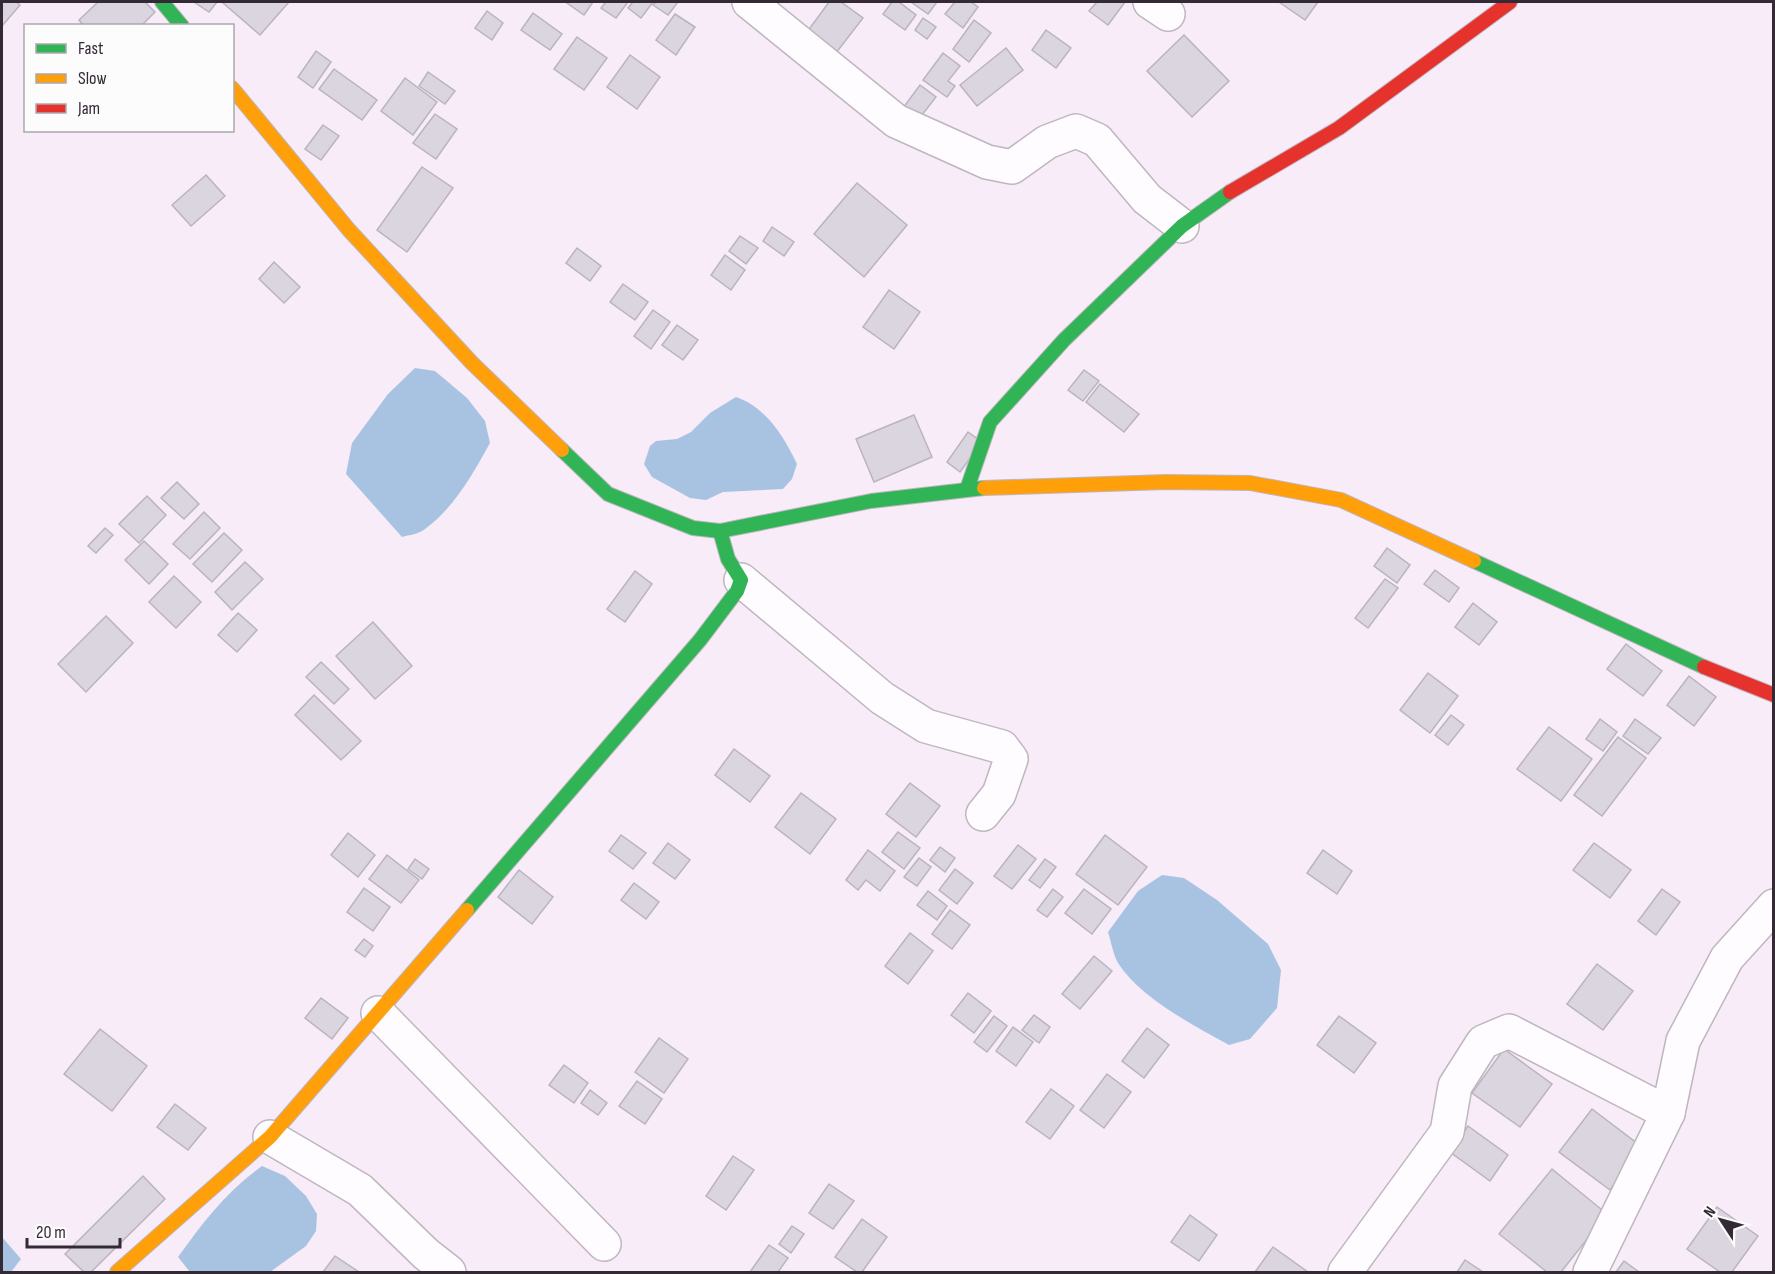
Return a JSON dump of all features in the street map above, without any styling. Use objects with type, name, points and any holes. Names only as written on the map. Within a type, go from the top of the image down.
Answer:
[{"type":"main road","points":[[162,2],[180,24]]},
{"type":"main road","points":[[967,489],[990,422],[1064,340],[1182,226],[1215,201],[1339,128],[1510,2]]},
{"type":"main road","points":[[234,90],[350,230],[449,338],[608,494],[693,528],[720,531],[871,501],[967,489],[1166,482],[1250,483],[1341,500],[1722,675],[1773,695]]},
{"type":"main road","points":[[117,1272],[270,1137],[700,640],[737,591],[741,580],[728,559],[720,531]]},
{"type":"street","points":[[749,2],[896,121],[987,162],[1012,167],[1047,142],[1076,131],[1097,141],[1147,199],[1182,226]]},
{"type":"street","points":[[741,580],[882,698],[926,726],[1002,747],[1011,759],[999,794],[983,814]]},
{"type":"street","points":[[1590,1272],[1668,1113],[1683,1041],[1727,958],[1773,906]]},
{"type":"street","points":[[378,1013],[604,1244]]},
{"type":"street","points":[[1345,1272],[1447,1132],[1455,1086],[1483,1041],[1509,1031],[1668,1113]]},
{"type":"street","points":[[270,1137],[360,1190],[426,1254],[449,1272]]},
{"type":"water","points":[[415,368],[435,371],[467,398],[485,421],[490,443],[469,479],[445,511],[423,531],[402,537],[346,474],[352,443],[388,394]]},
{"type":"water","points":[[736,397],[765,415],[792,454],[797,464],[792,479],[783,489],[723,492],[706,500],[690,498],[652,477],[644,464],[650,446],[656,441],[677,439],[691,432],[710,413]]},
{"type":"water","points":[[1162,875],[1184,878],[1217,900],[1268,944],[1281,970],[1277,1008],[1250,1039],[1229,1045],[1200,1029],[1153,999],[1128,976],[1118,963],[1108,932],[1138,891]]},
{"type":"water","points":[[262,1166],[285,1176],[306,1196],[317,1214],[316,1231],[306,1246],[270,1272],[190,1272],[178,1257],[216,1208]]},
{"type":"water","points":[[2,1237],[21,1259],[11,1272],[2,1272]]},
{"type":"building","points":[[2,2],[16,2],[20,5],[2,26]]},
{"type":"building","points":[[98,2],[145,2],[155,12],[143,24],[82,24],[79,20]]},
{"type":"building","points":[[194,2],[217,2],[209,12]]},
{"type":"building","points":[[289,2],[260,35],[223,3]]},
{"type":"building","points":[[593,2],[584,15],[567,3]]},
{"type":"building","points":[[606,2],[628,2],[616,18],[601,8]]},
{"type":"building","points":[[633,2],[653,2],[641,18],[628,8]]},
{"type":"building","points":[[656,2],[678,2],[668,15],[653,5]]},
{"type":"building","points":[[829,2],[841,2],[863,18],[836,53],[807,32]]},
{"type":"building","points":[[892,2],[899,2],[916,15],[905,30],[883,14]]},
{"type":"building","points":[[911,2],[937,2],[928,14]]},
{"type":"building","points":[[955,2],[971,2],[978,7],[963,28],[945,14]]},
{"type":"building","points":[[1097,2],[1125,2],[1108,25],[1089,11]]},
{"type":"building","points":[[1279,2],[1318,2],[1305,20]]},
{"type":"building","points":[[487,11],[503,23],[492,40],[475,28]]},
{"type":"building","points":[[533,13],[562,34],[550,50],[521,30]]},
{"type":"building","points":[[675,14],[695,27],[676,55],[656,40]]},
{"type":"building","points":[[923,18],[936,27],[927,39],[915,30]]},
{"type":"building","points":[[974,20],[991,33],[969,62],[953,49]]},
{"type":"building","points":[[1046,30],[1071,48],[1056,68],[1032,50]]},
{"type":"building","points":[[1184,35],[1229,81],[1192,117],[1147,71]]},
{"type":"building","points":[[577,37],[607,58],[584,90],[554,69]]},
{"type":"building","points":[[1006,48],[1023,70],[977,106],[960,85]]},
{"type":"building","points":[[316,51],[331,62],[313,88],[298,77]]},
{"type":"building","points":[[943,53],[960,66],[948,81],[955,86],[947,97],[923,80]]},
{"type":"building","points":[[630,55],[660,77],[637,109],[607,87]]},
{"type":"building","points":[[334,69],[377,100],[362,120],[319,89]]},
{"type":"building","points":[[428,72],[455,91],[445,104],[419,86]]},
{"type":"building","points":[[405,78],[437,102],[413,135],[381,111]]},
{"type":"building","points":[[920,85],[936,97],[915,124],[900,112]]},
{"type":"building","points":[[435,114],[457,129],[436,159],[413,143]]},
{"type":"building","points":[[323,125],[339,136],[321,160],[305,149]]},
{"type":"building","points":[[422,167],[453,188],[407,252],[377,230]]},
{"type":"building","points":[[206,175],[225,196],[191,226],[172,205]]},
{"type":"building","points":[[857,183],[907,225],[864,277],[814,234]]},
{"type":"building","points":[[772,227],[794,242],[784,256],[763,241]]},
{"type":"building","points":[[740,236],[758,248],[746,264],[729,251]]},
{"type":"building","points":[[577,248],[601,266],[590,281],[566,263]]},
{"type":"building","points":[[725,255],[745,270],[731,290],[711,275]]},
{"type":"building","points":[[274,262],[300,287],[284,303],[259,279]]},
{"type":"building","points":[[623,284],[648,302],[635,320],[610,302]]},
{"type":"building","points":[[889,290],[920,312],[894,349],[863,327]]},
{"type":"building","points":[[653,310],[670,322],[651,349],[634,336]]},
{"type":"building","points":[[677,325],[698,340],[683,360],[662,345]]},
{"type":"building","points":[[1084,370],[1099,381],[1083,401],[1068,390]]},
{"type":"building","points":[[1100,384],[1139,414],[1124,432],[1086,402]]},
{"type":"building","points":[[914,415],[932,457],[874,482],[856,439]]},
{"type":"building","points":[[968,432],[982,442],[960,472],[947,462]]},
{"type":"building","points":[[177,482],[199,504],[184,519],[161,498]]},
{"type":"building","points":[[147,496],[166,515],[139,543],[119,524]]},
{"type":"building","points":[[204,512],[220,528],[190,559],[173,544]]},
{"type":"building","points":[[105,528],[113,535],[96,553],[88,546]]},
{"type":"building","points":[[224,533],[242,550],[212,582],[193,564]]},
{"type":"building","points":[[144,541],[168,564],[149,584],[125,560]]},
{"type":"building","points":[[1387,548],[1410,565],[1397,583],[1374,566]]},
{"type":"building","points":[[245,562],[263,579],[232,610],[215,592]]},
{"type":"building","points":[[1435,570],[1459,588],[1449,602],[1424,584]]},
{"type":"building","points":[[635,571],[652,584],[625,622],[607,609]]},
{"type":"building","points":[[174,576],[201,602],[176,628],[149,602]]},
{"type":"building","points":[[1385,579],[1398,588],[1368,628],[1355,618]]},
{"type":"building","points":[[1473,603],[1497,622],[1479,645],[1455,627]]},
{"type":"building","points":[[238,613],[257,630],[237,652],[218,635]]},
{"type":"building","points":[[106,616],[133,643],[86,692],[58,664]]},
{"type":"building","points":[[373,622],[412,666],[375,699],[336,656]]},
{"type":"building","points":[[1626,644],[1662,671],[1643,696],[1607,669]]},
{"type":"building","points":[[321,662],[349,689],[334,704],[306,677]]},
{"type":"building","points":[[1428,673],[1458,696],[1430,733],[1400,710]]},
{"type":"building","points":[[1689,676],[1716,697],[1694,726],[1667,705]]},
{"type":"building","points":[[314,695],[361,741],[341,760],[295,715]]},
{"type":"building","points":[[1451,715],[1464,725],[1448,745],[1435,735]]},
{"type":"building","points":[[1600,719],[1617,732],[1603,751],[1586,739]]},
{"type":"building","points":[[1635,719],[1661,738],[1648,754],[1623,736]]},
{"type":"building","points":[[1549,727],[1592,759],[1561,801],[1517,769]]},
{"type":"building","points":[[1618,737],[1646,758],[1602,816],[1574,795]]},
{"type":"building","points":[[734,749],[770,776],[750,802],[715,775]]},
{"type":"building","points":[[910,783],[940,806],[916,837],[886,814]]},
{"type":"building","points":[[801,793],[836,819],[810,854],[775,827]]},
{"type":"building","points":[[898,832],[920,848],[904,869],[882,852]]},
{"type":"building","points":[[348,833],[375,855],[358,877],[331,855]]},
{"type":"building","points":[[621,835],[646,853],[633,869],[609,851]]},
{"type":"building","points":[[1105,835],[1147,867],[1118,905],[1076,874]]},
{"type":"building","points":[[668,843],[690,860],[675,879],[653,863]]},
{"type":"building","points":[[1594,843],[1631,870],[1610,898],[1573,870]]},
{"type":"building","points":[[1018,845],[1036,859],[1012,889],[994,876]]},
{"type":"building","points":[[940,847],[955,858],[945,872],[930,860]]},
{"type":"building","points":[[868,850],[895,871],[880,891],[866,880],[858,890],[846,880]]},
{"type":"building","points":[[1323,850],[1352,871],[1337,894],[1307,873]]},
{"type":"building","points":[[387,855],[419,880],[401,903],[369,879]]},
{"type":"building","points":[[919,858],[931,867],[917,886],[904,877]]},
{"type":"building","points":[[415,859],[429,869],[422,879],[408,869]]},
{"type":"building","points":[[1045,859],[1056,867],[1040,888],[1029,880]]},
{"type":"building","points":[[955,869],[973,883],[957,904],[939,890]]},
{"type":"building","points":[[519,870],[553,897],[532,924],[498,897]]},
{"type":"building","points":[[634,883],[659,902],[646,919],[621,900]]},
{"type":"building","points":[[364,888],[390,907],[373,931],[347,912]]},
{"type":"building","points":[[1053,889],[1063,897],[1047,917],[1037,910]]},
{"type":"building","points":[[1084,889],[1111,909],[1092,934],[1065,913]]},
{"type":"building","points":[[1662,889],[1680,902],[1656,935],[1638,921]]},
{"type":"building","points":[[928,891],[947,906],[937,920],[917,905]]},
{"type":"building","points":[[950,910],[970,925],[952,949],[932,934]]},
{"type":"building","points":[[910,933],[933,951],[908,984],[885,966]]},
{"type":"building","points":[[364,939],[373,946],[365,957],[355,950]]},
{"type":"building","points":[[1094,956],[1112,971],[1080,1009],[1062,994]]},
{"type":"building","points":[[1597,964],[1633,991],[1603,1030],[1567,1004]]},
{"type":"building","points":[[968,993],[991,1011],[974,1033],[951,1015]]},
{"type":"building","points":[[321,998],[348,1018],[332,1039],[305,1018]]},
{"type":"building","points":[[1034,1015],[1050,1027],[1039,1043],[1022,1030]]},
{"type":"building","points":[[994,1016],[1007,1026],[987,1052],[974,1042]]},
{"type":"building","points":[[1339,1016],[1376,1043],[1354,1073],[1317,1045]]},
{"type":"building","points":[[1013,1027],[1033,1042],[1016,1066],[996,1051]]},
{"type":"building","points":[[1147,1028],[1169,1045],[1144,1078],[1122,1061]]},
{"type":"building","points":[[100,1029],[147,1066],[112,1111],[64,1074]]},
{"type":"building","points":[[659,1038],[688,1059],[664,1093],[635,1072]]},
{"type":"building","points":[[1504,1049],[1552,1084],[1520,1127],[1472,1093]]},
{"type":"building","points":[[564,1065],[588,1083],[574,1103],[549,1085]]},
{"type":"building","points":[[1107,1074],[1131,1092],[1104,1128],[1080,1110]]},
{"type":"building","points":[[637,1081],[662,1099],[645,1124],[619,1106]]},
{"type":"building","points":[[1051,1089],[1074,1106],[1050,1139],[1026,1122]]},
{"type":"building","points":[[590,1090],[607,1103],[598,1115],[581,1103]]},
{"type":"building","points":[[175,1104],[206,1128],[188,1150],[157,1127]]},
{"type":"building","points":[[1592,1109],[1642,1147],[1610,1190],[1559,1152]]},
{"type":"building","points":[[1468,1126],[1508,1155],[1490,1181],[1450,1152]]},
{"type":"building","points":[[733,1156],[754,1170],[726,1210],[706,1196]]},
{"type":"building","points":[[1552,1169],[1607,1214],[1561,1272],[1547,1272],[1499,1234]]},
{"type":"building","points":[[143,1176],[165,1199],[91,1272],[84,1272],[65,1254]]},
{"type":"building","points":[[829,1184],[854,1201],[833,1229],[809,1213]]},
{"type":"building","points":[[1717,1207],[1758,1236],[1732,1272],[1720,1272],[1687,1249]]},
{"type":"building","points":[[1190,1215],[1217,1235],[1199,1261],[1171,1242]]},
{"type":"building","points":[[862,1219],[887,1237],[862,1272],[857,1272],[835,1257]]},
{"type":"building","points":[[792,1226],[804,1234],[791,1253],[779,1244]]},
{"type":"building","points":[[769,1245],[788,1258],[778,1272],[750,1272]]},
{"type":"building","points":[[1273,1247],[1308,1272],[1255,1272]]},
{"type":"building","points":[[335,1256],[359,1272],[323,1272]]},
{"type":"building","points":[[1465,1260],[1483,1272],[1457,1272]]},
{"type":"building","points":[[1624,1261],[1639,1272],[1616,1272]]},
{"type":"traffic: fast","points":[[162,2],[180,24]]},
{"type":"traffic: fast","points":[[967,489],[990,422],[1064,340],[1182,226],[1230,192]]},
{"type":"traffic: fast","points":[[562,450],[608,494],[693,528],[720,531],[871,501],[984,488]]},
{"type":"traffic: fast","points":[[467,910],[700,640],[737,591],[741,580],[728,559],[720,531]]},
{"type":"traffic: fast","points":[[1474,561],[1704,667]]},
{"type":"traffic: slow","points":[[234,90],[349,230],[472,363],[562,450]]},
{"type":"traffic: slow","points":[[984,488],[1166,482],[1250,483],[1341,500],[1474,561]]},
{"type":"traffic: slow","points":[[117,1272],[270,1137],[467,910]]},
{"type":"traffic: jam","points":[[1230,192],[1339,128],[1510,2]]},
{"type":"traffic: jam","points":[[1704,667],[1774,695]]}]
